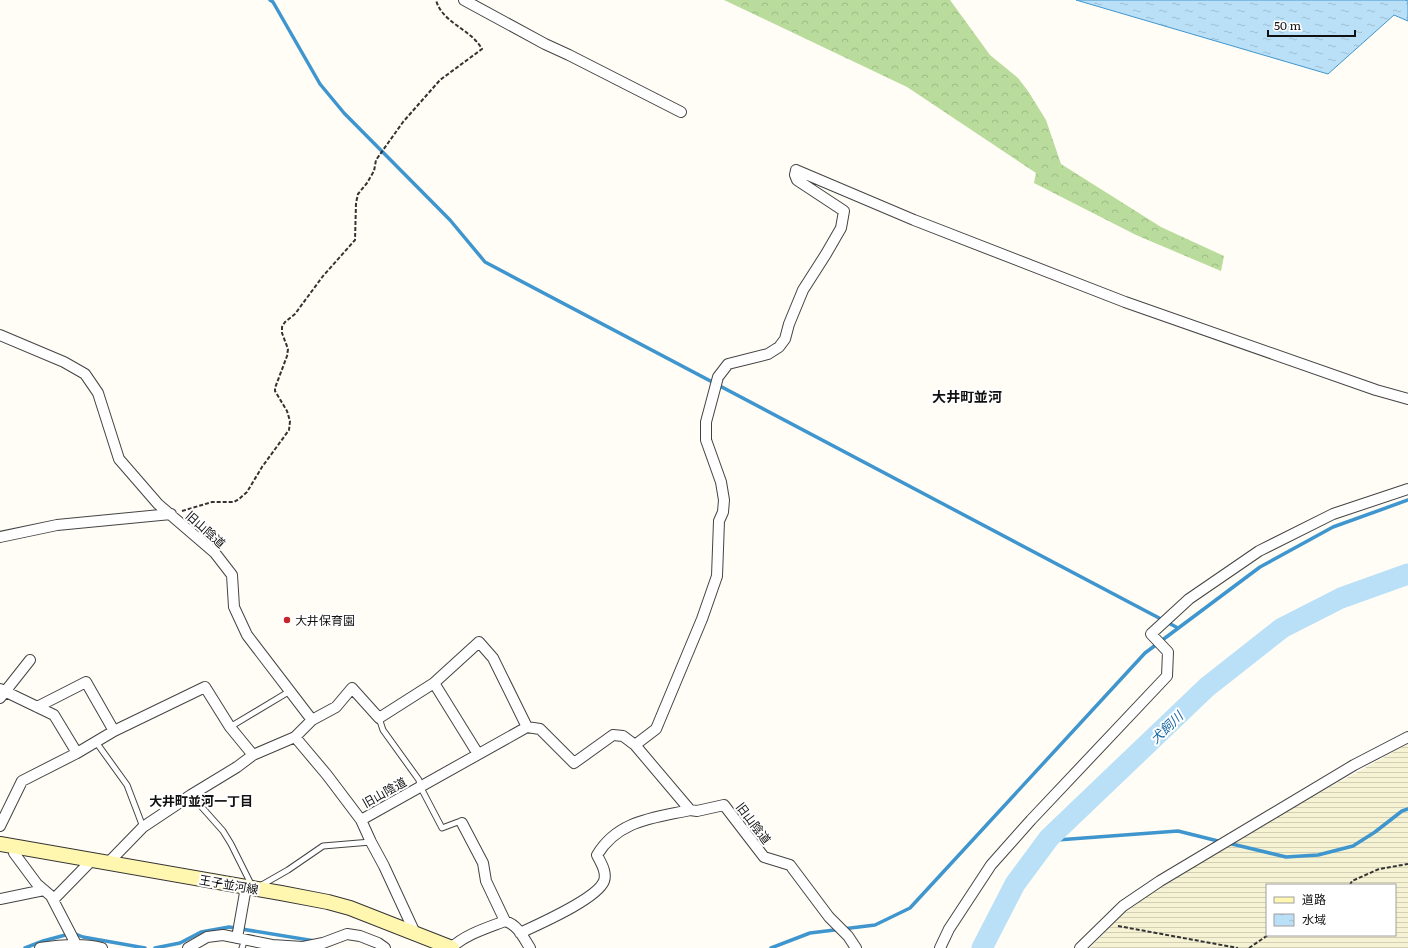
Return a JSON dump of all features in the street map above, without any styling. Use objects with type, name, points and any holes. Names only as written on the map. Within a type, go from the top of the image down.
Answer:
[{"type":"main road","name":"王子並河線","points":[[0,844],[307,898],[350,908],[451,948]]},
{"type":"street","points":[[464,0],[545,44],[680,112]]},
{"type":"street","points":[[635,745],[656,729],[702,619],[717,576],[719,521],[723,512],[724,500],[721,482],[706,440],[706,422],[718,377],[728,364],[768,354],[779,347],[785,339],[789,324],[803,290],[841,228],[844,211],[797,180],[795,175],[796,170],[914,220],[1125,302],[1376,390],[1408,399]]},
{"type":"street","name":"旧山陰道","points":[[0,336],[64,362],[85,374],[98,393],[119,459],[158,504],[215,553],[232,575],[234,607],[246,635],[312,720]]},
{"type":"street","points":[[940,948],[949,929],[991,865],[1031,820],[1167,676],[1168,652],[1151,634],[1189,599],[1259,551],[1333,514],[1408,489]]},
{"type":"street","points":[[0,537],[57,525],[171,514]]},
{"type":"street","points":[[108,863],[143,827],[237,767],[253,755],[295,737],[312,720],[336,707],[352,688],[379,718],[434,683],[479,642],[492,658],[527,727],[540,729],[574,763],[613,735],[623,736],[635,745],[690,810],[634,823],[619,831],[603,844],[597,855],[605,871],[604,882],[596,892],[583,902],[520,933]]},
{"type":"street","points":[[30,660],[2,693],[54,715],[77,753]]},
{"type":"street","points":[[37,707],[86,682],[114,731]]},
{"type":"street","points":[[434,683],[478,754]]},
{"type":"street","points":[[1,819],[22,781],[77,753],[114,731],[205,687],[230,727],[253,755]]},
{"type":"street","name":"旧山陰道","points":[[295,737],[327,775],[361,820],[527,727]]},
{"type":"street","points":[[1080,948],[1123,906],[1160,881],[1354,766],[1408,737]]},
{"type":"street","name":"旧山陰道","points":[[690,810],[697,811],[724,805],[764,857],[790,865],[829,917],[848,936],[856,948]]},
{"type":"street","points":[[361,820],[416,933]]},
{"type":"street","points":[[462,823],[483,863],[486,880],[505,921]]},
{"type":"street","points":[[15,846],[14,853],[37,884],[53,900],[78,947]]},
{"type":"street","points":[[53,900],[92,860]]},
{"type":"street","points":[[241,942],[251,888]]},
{"type":"street","points":[[0,899],[44,890]]},
{"type":"street","points":[[451,948],[457,942],[468,936],[505,921],[513,924],[530,948]]},
{"type":"street","points":[[188,948],[207,937],[223,935],[241,942],[303,947],[323,943],[347,934],[360,936],[378,943],[385,948]]},
{"type":"street","points":[[40,948],[59,945],[78,947],[94,946],[102,948]]},
{"type":"lane","points":[[230,727],[290,691]]},
{"type":"lane","points":[[379,718],[383,730],[419,780],[420,786],[442,828],[458,822],[462,823]]},
{"type":"lane","points":[[96,742],[127,785],[143,827]]},
{"type":"lane","points":[[191,795],[223,830],[250,882],[251,888],[288,870],[323,846],[371,842]]},
{"type":"path","points":[[171,514],[212,502],[234,502],[239,500],[252,485],[288,430],[290,421],[287,411],[275,391],[288,349],[282,332],[282,327],[285,322],[295,314],[322,276],[355,240],[356,203],[358,194],[374,171],[376,160],[403,122],[440,80],[482,49],[474,39],[450,20],[440,9],[436,0]]},
{"type":"path","points":[[1350,884],[1352,881],[1379,869],[1408,864]]},
{"type":"path","points":[[1112,930],[1119,925],[1238,948]]},
{"type":"path","points":[[1249,948],[1267,936]]},
{"type":"shaded area","points":[[1408,744],[1408,948],[1090,948],[1119,917],[1156,890],[1283,813]]},
{"type":"green space","points":[[724,0],[950,0],[990,55],[1018,78],[1028,91],[1046,120],[1061,164],[1161,227],[1224,256],[1221,271],[1136,235],[1034,183],[1036,173],[907,87]]},
{"type":"water","points":[[1076,0],[1405,0],[1408,1],[1408,21],[1394,15],[1328,74]]},
{"type":"waterway","points":[[270,0],[273,2],[320,84],[344,113],[450,220],[485,262],[1178,628]]},
{"type":"waterway","points":[[771,948],[810,933],[875,925],[910,908],[1145,653],[1260,567],[1333,527],[1408,500]]},
{"type":"waterway","name":"犬飼川","points":[[982,948],[1015,884],[1049,838],[1207,687],[1282,628],[1341,598],[1408,574]]},
{"type":"waterway","points":[[1228,843],[1286,857],[1318,855],[1353,846],[1375,832],[1402,811],[1408,809]]},
{"type":"waterway","points":[[1049,838],[1057,840],[1178,831],[1222,842]]},
{"type":"waterway","points":[[155,948],[180,943],[201,932],[229,927],[315,941]]},
{"type":"waterway","points":[[25,948],[43,941],[73,933],[83,937],[145,948]]},
{"type":"place","name":"大井保育園","points":[[287,620]]},
{"type":"district","name":"大井町並河","points":[[967,396]]},
{"type":"district","name":"大井町並河一丁目","points":[[201,800]]}]
